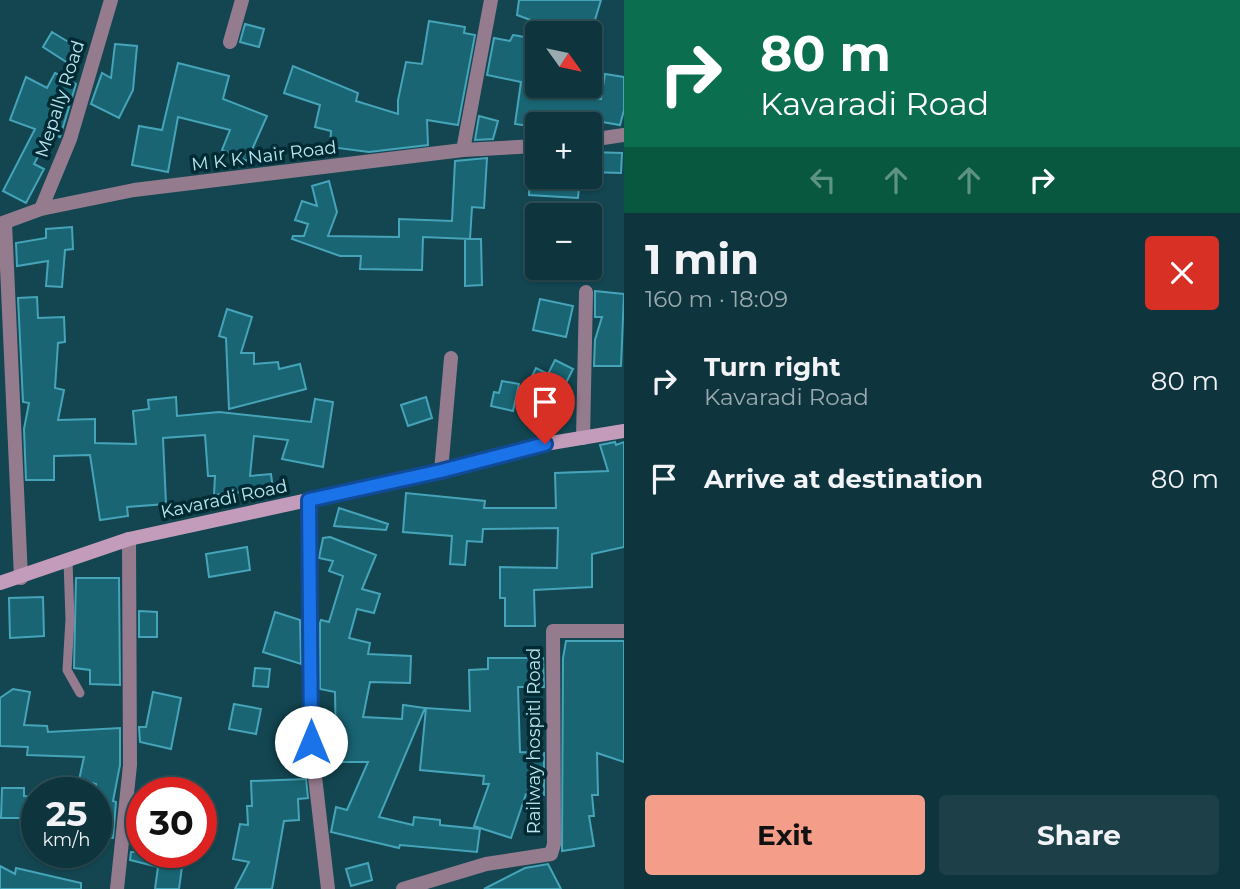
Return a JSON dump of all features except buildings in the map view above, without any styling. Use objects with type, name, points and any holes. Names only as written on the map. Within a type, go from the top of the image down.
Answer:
[{"type":"main road","name":"Kavaradi Road","points":[[0,583],[129,539],[624,431]]},
{"type":"street","name":"Mepally Road","points":[[41,209],[70,139],[111,0]]},
{"type":"street","points":[[230,42],[242,0]]},
{"type":"street","points":[[463,150],[491,0]]},
{"type":"street","points":[[602,138],[624,135]]},
{"type":"street","name":"M K K Nair Road","points":[[2,223],[41,209],[134,190],[463,150],[525,147]]},
{"type":"street","points":[[2,223],[21,578]]},
{"type":"street","points":[[583,438],[586,292]]},
{"type":"street","points":[[441,471],[451,359]]},
{"type":"street","points":[[309,500],[311,742],[328,889]]},
{"type":"street","points":[[117,889],[130,765],[129,539]]},
{"type":"street","name":"Railway hospitl Road","points":[[403,889],[486,864],[551,854],[554,845],[553,631],[624,631]]},
{"type":"lane","points":[[68,561],[70,619],[67,670],[80,693]]},
{"type":"route","points":[[311,742],[309,500],[441,471],[545,444]]}]
